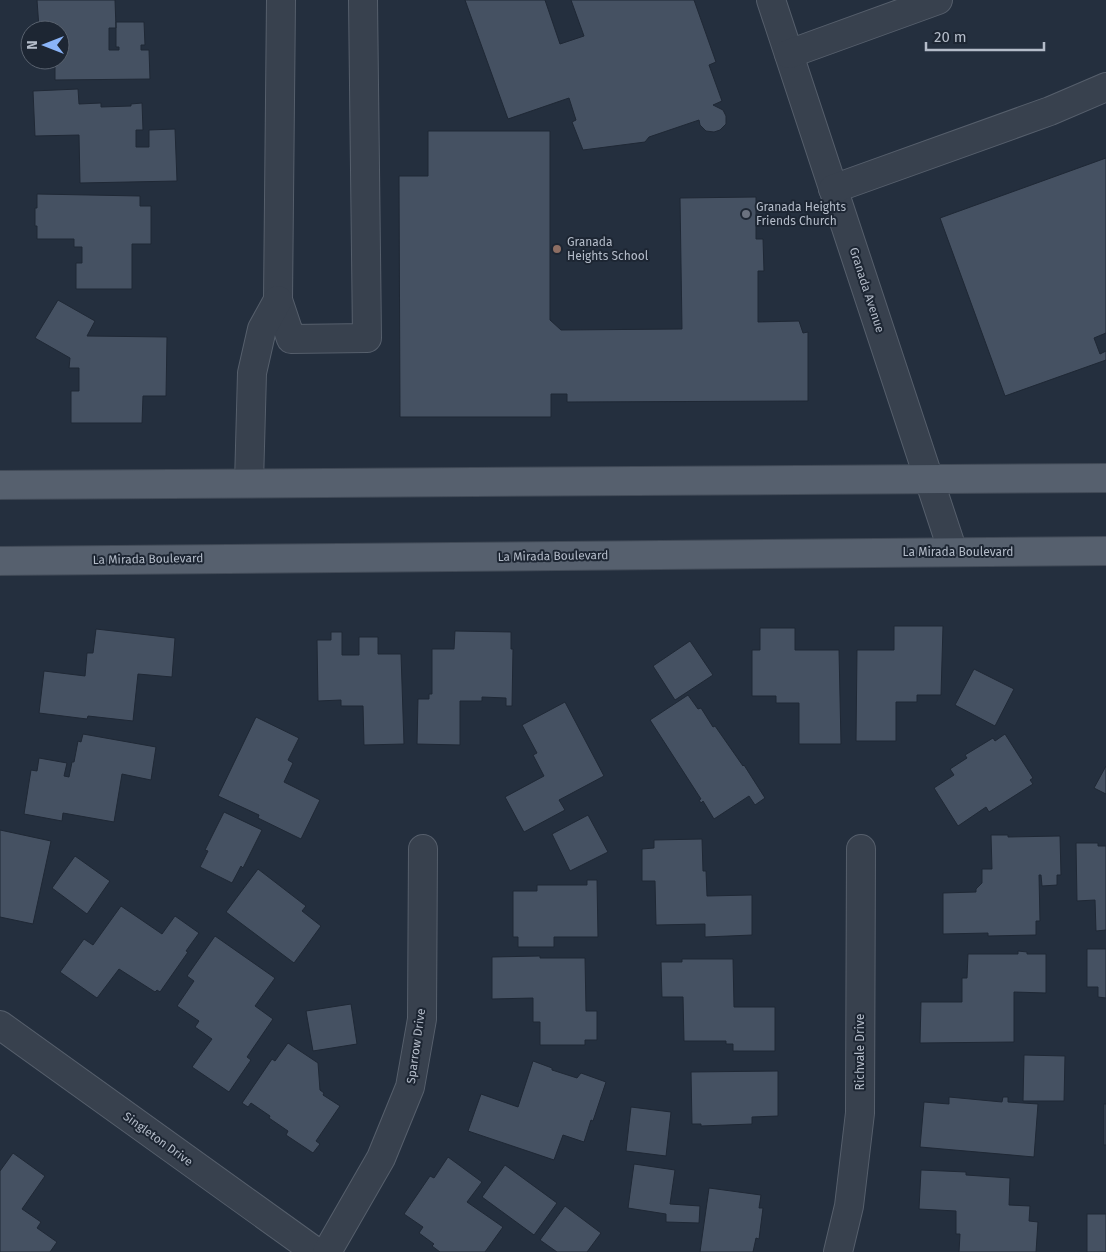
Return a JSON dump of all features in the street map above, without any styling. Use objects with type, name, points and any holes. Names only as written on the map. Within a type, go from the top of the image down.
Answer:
[{"type":"main road","points":[[0,485],[1106,478]]},
{"type":"main road","name":"La Mirada Boulevard","points":[[0,561],[1106,551]]},
{"type":"street","points":[[281,0],[278,300],[291,339],[367,338],[364,0]]},
{"type":"street","name":"Granada Avenue","points":[[771,0],[953,552]]},
{"type":"street","points":[[789,54],[938,0]]},
{"type":"street","points":[[833,190],[1050,111],[1106,87]]},
{"type":"street","points":[[249,483],[252,373],[262,329],[278,300]]},
{"type":"street","name":"Sparrow Drive","points":[[327,1252],[382,1158],[410,1086],[422,1019],[423,849]]},
{"type":"street","name":"Richvale Drive","points":[[838,1252],[849,1206],[860,1113],[861,849]]},
{"type":"street","name":"Singleton Drive","points":[[0,1025],[316,1252]]},
{"type":"building","points":[[37,0],[115,0],[116,28],[116,22],[144,22],[145,45],[141,45],[141,50],[149,50],[150,79],[55,80],[55,70],[70,70],[70,20],[38,20]],"holes":[[[109,28],[116,28],[116,47],[119,47],[119,50],[109,50]]]},
{"type":"building","points":[[465,0],[545,0],[560,44],[584,36],[571,0],[694,0],[716,62],[709,65],[722,101],[713,105],[723,110],[726,116],[726,124],[720,130],[714,132],[706,131],[700,125],[699,120],[649,137],[645,142],[583,150],[572,122],[576,120],[569,98],[508,119]]},
{"type":"building","points":[[78,89],[79,104],[101,103],[101,107],[131,106],[131,104],[142,103],[143,130],[136,130],[136,147],[149,147],[149,130],[175,129],[177,181],[80,183],[79,135],[35,136],[33,91]]},
{"type":"building","points":[[428,131],[550,131],[550,320],[561,330],[682,329],[680,198],[756,197],[756,239],[763,239],[764,271],[758,271],[758,322],[799,321],[803,333],[808,332],[808,401],[567,402],[567,394],[551,394],[551,417],[400,417],[399,176],[428,176]]},
{"type":"building","points":[[1106,158],[1106,333],[1094,338],[1100,354],[1106,351],[1106,360],[1005,396],[940,218]]},
{"type":"building","points":[[37,194],[140,196],[140,206],[151,206],[151,244],[132,244],[132,289],[76,289],[76,263],[82,263],[82,247],[74,247],[74,239],[37,239],[35,208],[37,208]]},
{"type":"building","points":[[58,300],[95,321],[87,336],[167,337],[166,396],[143,396],[142,423],[71,423],[71,391],[79,391],[79,368],[69,368],[70,358],[35,338]]},
{"type":"building","points":[[894,626],[943,626],[941,695],[917,695],[917,702],[896,702],[896,741],[856,741],[857,650],[894,650]]},
{"type":"building","points":[[760,628],[795,628],[795,650],[839,650],[841,744],[799,744],[799,703],[776,703],[776,696],[752,696],[752,650],[760,650]]},
{"type":"building","points":[[96,629],[175,638],[172,677],[138,674],[133,721],[88,716],[87,719],[39,713],[44,671],[85,676],[87,653],[93,653]]},
{"type":"building","points":[[455,631],[511,632],[511,649],[513,649],[512,706],[506,706],[506,698],[482,697],[482,701],[460,701],[460,745],[417,744],[418,699],[429,699],[429,694],[432,694],[432,649],[454,649]]},
{"type":"building","points":[[331,632],[342,632],[342,655],[359,655],[359,637],[378,637],[378,654],[401,654],[404,744],[364,745],[363,706],[341,706],[341,700],[318,701],[317,640],[331,640]]},
{"type":"building","points":[[690,641],[713,675],[675,700],[653,666]]},
{"type":"building","points":[[974,669],[1014,689],[995,726],[955,705]]},
{"type":"building","points":[[688,695],[698,709],[701,708],[713,727],[715,726],[744,765],[765,798],[755,805],[749,796],[714,819],[703,801],[701,803],[699,800],[701,799],[650,720]]},
{"type":"building","points":[[565,702],[604,776],[559,800],[565,810],[524,832],[505,797],[544,776],[533,755],[537,753],[522,725]]},
{"type":"building","points":[[256,717],[299,738],[288,760],[293,763],[284,782],[320,800],[301,839],[258,818],[259,815],[218,796]]},
{"type":"building","points":[[83,734],[156,747],[151,780],[122,774],[114,822],[63,813],[62,821],[24,814],[31,770],[37,771],[39,758],[67,763],[64,776],[69,777],[78,741],[81,742]]},
{"type":"building","points":[[1005,734],[1033,778],[1030,780],[1033,784],[989,812],[986,807],[958,826],[934,788],[954,775],[950,769],[967,758],[965,755],[993,738],[995,741]]},
{"type":"building","points":[[1106,766],[1106,794],[1094,788]]},
{"type":"building","points":[[224,812],[262,830],[243,868],[241,866],[232,883],[200,867],[208,851],[205,850]]},
{"type":"building","points":[[588,815],[608,852],[570,871],[552,834]]},
{"type":"building","points":[[0,830],[51,841],[33,924],[0,917]]},
{"type":"building","points":[[991,835],[1008,835],[1008,837],[1060,836],[1061,875],[1057,875],[1057,885],[1042,886],[1041,875],[1039,875],[1040,921],[1036,921],[1036,935],[988,936],[988,933],[943,934],[943,893],[976,892],[976,889],[982,883],[982,869],[992,869]]},
{"type":"building","points":[[702,839],[703,871],[706,871],[707,896],[752,895],[752,935],[705,937],[705,924],[656,925],[655,881],[642,881],[642,849],[654,848],[654,840]]},
{"type":"building","points":[[1076,843],[1098,843],[1098,846],[1106,846],[1106,930],[1096,931],[1095,900],[1077,901]]},
{"type":"building","points":[[75,856],[110,881],[87,914],[52,888]]},
{"type":"building","points":[[258,869],[306,906],[302,911],[321,926],[294,963],[226,912]]},
{"type":"building","points":[[587,880],[597,880],[598,937],[554,937],[554,947],[518,947],[518,937],[513,937],[513,891],[537,891],[537,885],[587,885]]},
{"type":"building","points":[[121,906],[162,934],[175,916],[199,933],[160,992],[157,990],[155,992],[119,969],[97,998],[60,972],[84,939],[93,945]]},
{"type":"building","points":[[215,936],[275,978],[255,1006],[273,1019],[247,1057],[251,1060],[229,1092],[192,1067],[212,1039],[195,1027],[199,1021],[177,1006],[194,981],[187,976]]},
{"type":"building","points":[[1087,949],[1106,949],[1106,998],[1098,997],[1098,987],[1087,987]]},
{"type":"building","points":[[1018,951],[1027,952],[1027,954],[1046,954],[1046,993],[1014,992],[1014,1042],[920,1043],[921,1002],[962,1002],[962,978],[967,978],[968,954],[1018,954]]},
{"type":"building","points":[[540,956],[540,958],[585,958],[586,1011],[597,1011],[597,1040],[585,1040],[585,1045],[540,1045],[540,1022],[533,1022],[533,998],[492,999],[492,957]]},
{"type":"building","points":[[682,959],[733,959],[734,1007],[775,1007],[775,1051],[733,1051],[733,1044],[726,1044],[726,1041],[684,1041],[683,997],[662,997],[661,962],[682,962]]},
{"type":"building","points":[[351,1004],[357,1044],[313,1051],[306,1011]]},
{"type":"building","points":[[288,1043],[318,1063],[320,1090],[324,1093],[323,1095],[340,1106],[316,1141],[320,1144],[313,1153],[286,1135],[288,1131],[269,1118],[270,1116],[251,1103],[248,1107],[242,1103],[272,1059],[275,1061]]},
{"type":"building","points":[[1024,1055],[1065,1056],[1064,1101],[1023,1101]]},
{"type":"building","points":[[533,1061],[552,1068],[552,1070],[577,1078],[581,1073],[606,1082],[584,1142],[563,1135],[554,1160],[468,1131],[481,1094],[518,1107]]},
{"type":"building","points":[[778,1071],[778,1116],[752,1117],[752,1124],[701,1126],[701,1124],[692,1124],[691,1072]]},
{"type":"building","points":[[949,1097],[1002,1102],[1003,1097],[1008,1097],[1008,1102],[1038,1104],[1034,1157],[920,1147],[924,1102],[949,1104]]},
{"type":"building","points":[[1104,1104],[1106,1104],[1106,1145],[1104,1145]]},
{"type":"building","points":[[631,1107],[671,1112],[666,1156],[626,1151]]},
{"type":"building","points":[[13,1153],[45,1176],[22,1209],[41,1222],[37,1228],[57,1242],[50,1252],[0,1252],[0,1171]]},
{"type":"building","points":[[448,1157],[482,1182],[467,1202],[503,1227],[485,1252],[440,1252],[432,1246],[434,1244],[419,1233],[423,1227],[404,1214],[430,1176],[434,1178]]},
{"type":"building","points":[[634,1164],[675,1170],[670,1204],[700,1206],[699,1223],[666,1222],[666,1214],[628,1208]]},
{"type":"building","points":[[505,1165],[557,1203],[534,1235],[482,1197]]},
{"type":"building","points":[[921,1170],[966,1172],[966,1175],[1010,1178],[1009,1205],[1030,1206],[1029,1221],[1038,1222],[1036,1252],[959,1252],[960,1234],[956,1234],[956,1211],[919,1209]]},
{"type":"building","points":[[709,1188],[761,1195],[759,1208],[763,1208],[759,1239],[756,1238],[753,1252],[700,1252]]},
{"type":"building","points":[[565,1206],[601,1233],[587,1252],[557,1252],[540,1240]]},
{"type":"building","points":[[1087,1214],[1106,1214],[1106,1252],[1087,1252]]},
{"type":"place","name":"Granada Heights Friends Church","points":[[746,214]]},
{"type":"place","name":"Granada Heights School","points":[[557,249]]}]
